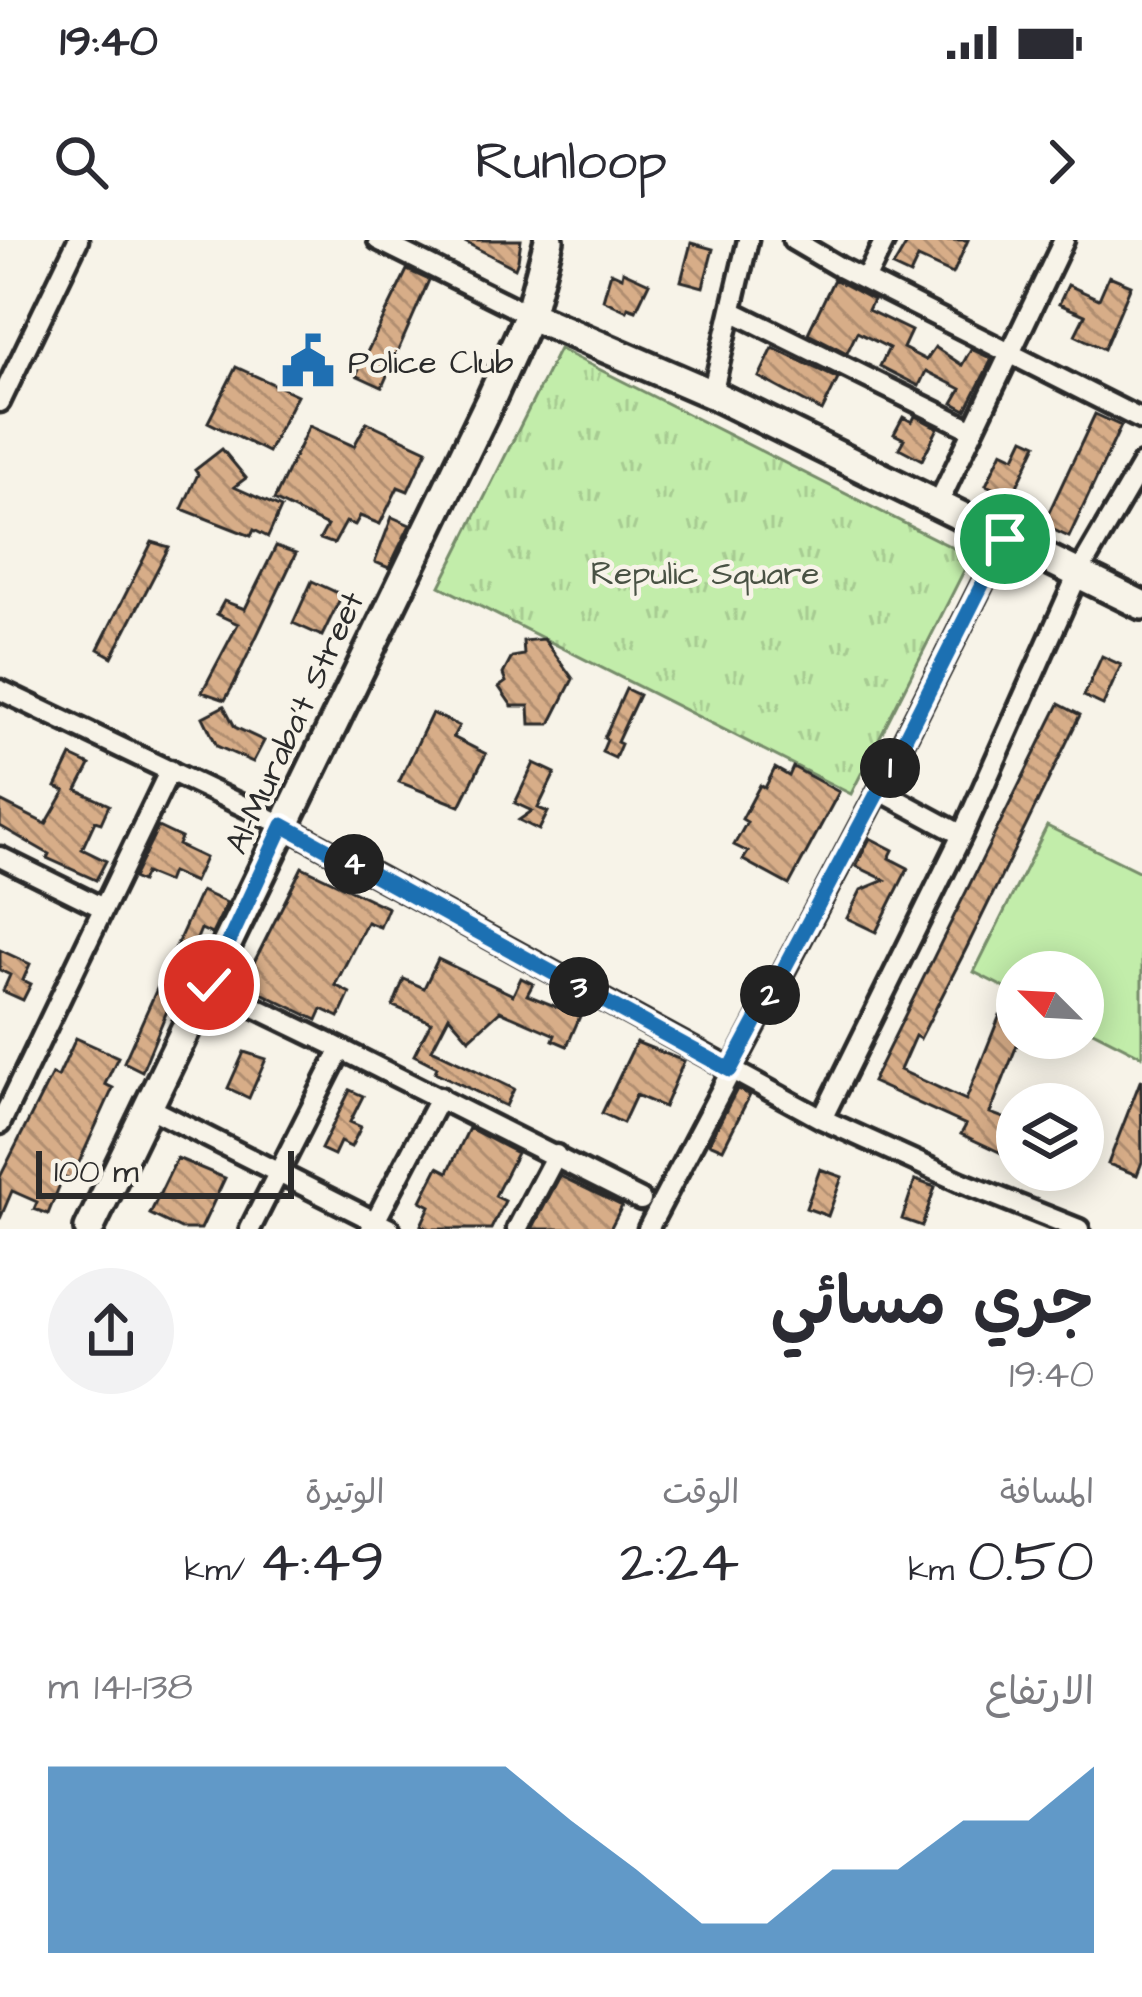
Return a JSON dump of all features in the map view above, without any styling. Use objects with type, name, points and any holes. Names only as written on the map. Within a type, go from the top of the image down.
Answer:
[{"type":"main road","name":"Al-Muraba't Street","points":[[89,1229],[529,315],[549,240]]},
{"type":"main road","points":[[529,315],[712,394],[1142,605]]},
{"type":"street","points":[[0,402],[78,240]]},
{"type":"street","points":[[378,240],[529,315]]},
{"type":"street","points":[[712,394],[748,240]]},
{"type":"street","points":[[793,240],[1142,420]]},
{"type":"street","points":[[865,280],[885,240]]},
{"type":"street","points":[[938,504],[1064,240]]},
{"type":"street","points":[[734,312],[973,430]]},
{"type":"street","points":[[822,1119],[962,835],[1078,574],[1142,464]]},
{"type":"street","points":[[649,1229],[1005,539]]},
{"type":"street","points":[[0,690],[283,825],[822,1119],[1079,1229]]},
{"type":"street","points":[[0,1124],[170,770]]},
{"type":"street","points":[[879,790],[962,835]]},
{"type":"street","points":[[0,857],[103,908]]},
{"type":"street","points":[[209,985],[641,1200]]},
{"type":"street","points":[[250,1229],[341,1049]]},
{"type":"street","points":[[150,1108],[379,1227],[440,1097]]},
{"type":"street","points":[[517,1229],[556,1155]]},
{"type":"green space","name":"Repulic Square","points":[[559,349],[971,557],[851,794],[440,586]]},
{"type":"green space","points":[[1047,826],[1142,873],[1142,1056],[1104,1037],[1104,951],[996,951],[996,983],[974,972]]},
{"type":"building","points":[[461,240],[521,240],[515,268]]},
{"type":"building","points":[[909,240],[968,240],[953,274],[918,258],[910,275],[893,267]]},
{"type":"building","points":[[691,243],[713,249],[703,287],[681,281]]},
{"type":"building","points":[[407,270],[429,280],[382,387],[356,375]]},
{"type":"building","points":[[623,271],[649,283],[636,310],[603,300],[611,272],[622,277]]},
{"type":"building","points":[[1109,276],[1131,285],[1104,349],[1075,335],[1085,315],[1059,304],[1068,285],[1099,299]]},
{"type":"building","points":[[834,279],[873,300],[868,310],[911,331],[903,348],[926,360],[935,347],[962,365],[971,349],[992,359],[966,410],[953,403],[961,389],[926,371],[919,386],[880,366],[889,348],[857,332],[847,353],[808,333]]},
{"type":"building","points":[[773,348],[838,379],[822,411],[759,377]]},
{"type":"building","points":[[236,367],[297,395],[268,452],[208,422]]},
{"type":"building","points":[[1095,414],[1121,426],[1069,537],[1043,525]]},
{"type":"building","points":[[915,416],[938,428],[922,460],[899,448],[904,439],[894,434],[903,417],[912,422]]},
{"type":"building","points":[[367,422],[427,450],[408,491],[398,487],[380,524],[360,516],[355,525],[346,522],[334,544],[320,539],[327,526],[274,500],[309,426],[354,446]]},
{"type":"building","points":[[1024,438],[1037,444],[1007,507],[992,501],[997,490],[986,485],[1002,451],[1015,457]]},
{"type":"building","points":[[222,449],[246,478],[234,487],[281,508],[268,537],[254,530],[251,536],[182,509],[198,474],[195,470]]},
{"type":"building","points":[[392,517],[410,525],[389,568],[375,562]]},
{"type":"building","points":[[152,542],[169,547],[112,657],[98,649]]},
{"type":"building","points":[[276,546],[296,553],[234,684],[225,700],[202,692],[238,624],[217,614],[224,601],[245,609]]},
{"type":"building","points":[[312,581],[342,595],[322,636],[293,623]]},
{"type":"building","points":[[544,639],[573,679],[550,724],[530,724],[529,706],[512,706],[499,687],[506,682],[503,674],[512,657],[524,655],[523,641]]},
{"type":"building","points":[[1102,656],[1121,665],[1103,705],[1084,696]]},
{"type":"building","points":[[626,689],[639,695],[617,742],[621,744],[615,758],[602,752],[604,738]]},
{"type":"building","points":[[1059,704],[1080,715],[965,951],[900,1070],[966,1100],[996,1025],[996,1059],[1011,1059],[1002,1083],[996,1083],[990,1113],[996,1115],[996,1150],[961,1134],[966,1125],[872,1082]]},
{"type":"building","points":[[224,706],[235,727],[264,741],[253,762],[217,746],[203,717]]},
{"type":"building","points":[[432,713],[459,726],[453,737],[486,754],[460,806],[399,782]]},
{"type":"building","points":[[71,756],[90,765],[77,790],[109,805],[82,849],[106,861],[96,880],[47,858],[49,854],[0,826],[0,801],[46,824],[65,791],[56,787]]},
{"type":"building","points":[[534,763],[555,773],[538,808],[548,812],[539,830],[519,820],[532,811],[515,803]]},
{"type":"building","points":[[793,767],[839,792],[789,885],[743,860],[748,852],[734,845],[760,785],[765,788],[775,768],[789,776]]},
{"type":"building","points":[[158,827],[181,838],[178,845],[205,858],[194,882],[171,872],[167,882],[145,873],[141,882],[133,878]]},
{"type":"building","points":[[870,838],[893,850],[889,858],[908,868],[876,932],[847,918],[861,890],[885,880],[856,866]]},
{"type":"building","points":[[302,867],[388,908],[380,927],[367,922],[335,985],[350,993],[339,1017],[322,1009],[317,1020],[243,984]]},
{"type":"building","points":[[201,891],[227,903],[212,934],[201,929],[142,1071],[124,1062]]},
{"type":"building","points":[[0,950],[30,964],[23,980],[31,984],[23,1000],[3,991],[10,975],[0,970]]},
{"type":"building","points":[[438,959],[513,995],[521,978],[533,984],[527,995],[580,1016],[567,1046],[553,1040],[555,1035],[500,1011],[469,1039],[449,1016],[432,1049],[514,1089],[506,1106],[435,1072],[437,1067],[414,1055],[431,1022],[393,1006],[404,979],[424,988]]},
{"type":"building","points":[[76,1038],[118,1057],[105,1084],[113,1088],[71,1180],[63,1177],[48,1214],[34,1209],[37,1202],[12,1191],[0,1219],[0,1177],[52,1074],[58,1077]]},
{"type":"building","points":[[636,1042],[684,1061],[664,1107],[636,1095],[623,1123],[602,1113]]},
{"type":"building","points":[[244,1052],[266,1059],[249,1098],[228,1088]]},
{"type":"building","points":[[1141,1079],[1142,1162],[1137,1175],[1108,1164]]},
{"type":"building","points":[[737,1089],[750,1095],[723,1149],[709,1143]]},
{"type":"building","points":[[350,1090],[363,1096],[350,1122],[361,1127],[351,1147],[340,1142],[334,1155],[321,1149]]},
{"type":"building","points":[[469,1128],[517,1153],[495,1196],[505,1201],[491,1229],[429,1229],[421,1225],[430,1206],[421,1201],[438,1167],[448,1172]]},
{"type":"building","points":[[177,1158],[225,1178],[201,1229],[181,1229],[150,1214]]},
{"type":"building","points":[[820,1169],[842,1177],[828,1216],[806,1208]]},
{"type":"building","points":[[560,1176],[622,1206],[610,1229],[532,1229]]},
{"type":"building","points":[[915,1180],[935,1187],[922,1226],[902,1219]]},
{"type":"place","name":"Police Club","points":[[308,361]]},
{"type":"route","points":[[209,985],[283,825],[730,1070],[1005,539]]}]
